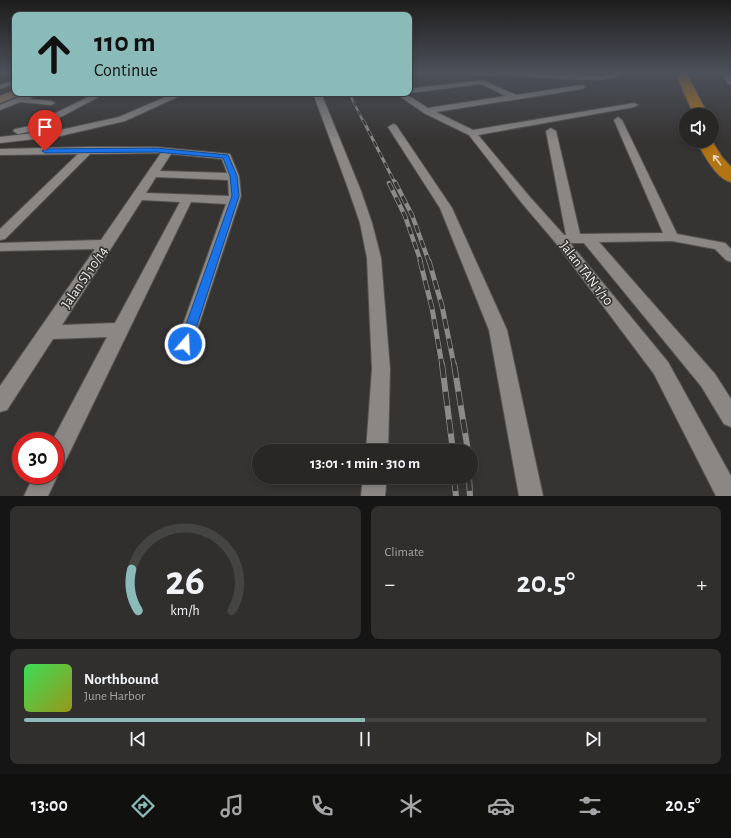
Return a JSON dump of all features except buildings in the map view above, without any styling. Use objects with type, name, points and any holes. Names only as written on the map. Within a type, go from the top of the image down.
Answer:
[{"type":"highway","points":[[691,95],[698,108]]},
{"type":"highway","points":[[719,140],[731,157]]},
{"type":"highway","points":[[708,148],[716,160],[731,177]]},
{"type":"street","points":[[510,95],[516,98]]},
{"type":"street","points":[[427,112],[533,95]]},
{"type":"street","points":[[0,108],[18,96]]},
{"type":"street","points":[[0,100],[18,96],[51,103]]},
{"type":"street","points":[[0,132],[33,128],[96,96]]},
{"type":"street","points":[[0,140],[60,133],[122,119],[175,96]]},
{"type":"street","points":[[317,96],[355,191],[366,223],[374,258],[381,369],[377,444]]},
{"type":"street","name":"Jalan TAN 1/10","points":[[403,96],[427,112],[472,133],[525,199],[574,239],[661,368],[729,496]]},
{"type":"street","points":[[472,133],[634,105]]},
{"type":"street","points":[[618,120],[672,236]]},
{"type":"street","points":[[393,127],[446,208],[498,330],[531,496]]},
{"type":"street","points":[[551,131],[574,239],[708,380],[731,417]]},
{"type":"street","points":[[0,236],[88,150]]},
{"type":"street","points":[[1,153],[88,150],[168,151],[226,156],[233,177],[235,196],[185,344]]},
{"type":"street","name":"Jalan SJ 10/14","points":[[0,402],[168,151]]},
{"type":"street","points":[[153,174],[233,177]]},
{"type":"street","points":[[138,196],[233,201]]},
{"type":"street","points":[[64,440],[187,199]]},
{"type":"street","points":[[574,239],[672,236],[720,246],[731,257]]},
{"type":"street","points":[[0,247],[106,244]]},
{"type":"street","points":[[47,332],[120,330]]},
{"type":"street","points":[[36,496],[42,484]]},
{"type":"street","points":[[373,496],[374,484]]},
{"type":"railway","points":[[350,96],[363,121]]},
{"type":"railway","points":[[363,120],[395,183]]},
{"type":"railway","points":[[395,182],[412,215],[429,262]]},
{"type":"railway","points":[[389,183],[405,216],[421,262]]},
{"type":"railway","points":[[420,261],[432,308],[442,365]]},
{"type":"railway","points":[[429,261],[442,306],[454,365]]},
{"type":"railway","points":[[442,364],[452,444]]},
{"type":"railway","points":[[454,364],[467,444]]},
{"type":"railway","points":[[455,484],[456,496]]},
{"type":"railway","points":[[469,484],[470,496]]},
{"type":"route","points":[[45,151],[156,150],[226,156],[233,176],[235,196],[185,344]]}]
